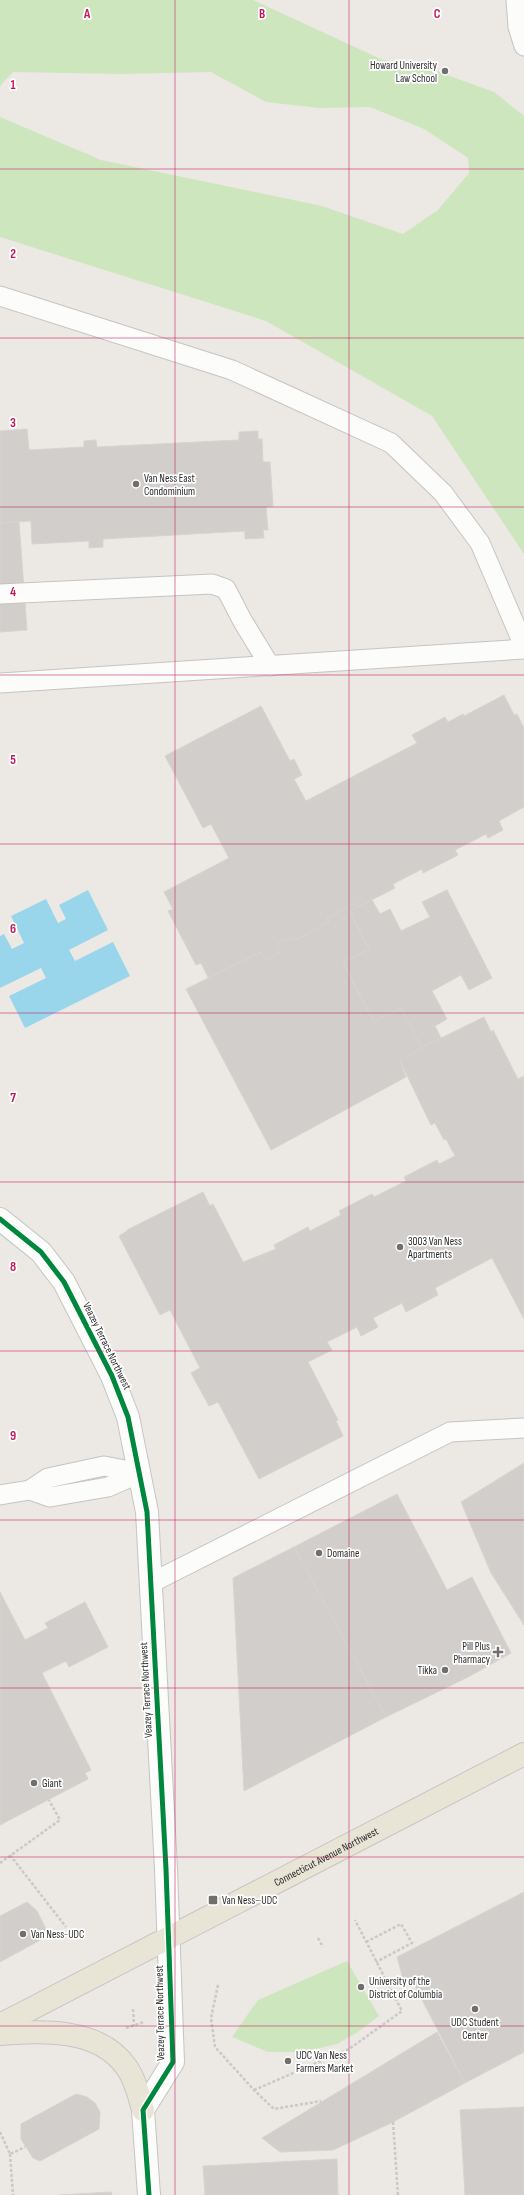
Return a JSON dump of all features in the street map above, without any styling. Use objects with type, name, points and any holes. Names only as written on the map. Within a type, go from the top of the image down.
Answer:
[{"type":"main road","name":"Connecticut Avenue Northwest","points":[[0,2025],[524,1754]]},
{"type":"main road","points":[[0,2034],[57,2032],[89,2039],[102,2046],[126,2066],[135,2082],[143,2110]]},
{"type":"street","name":"Veazey Terrace Northwest","points":[[0,1219],[41,1252],[64,1282],[117,1387],[128,1417],[147,1512],[169,1938],[172,2062],[143,2110]]},
{"type":"street","points":[[143,2110],[149,2195]]},
{"type":"lane","points":[[516,0],[518,27],[524,46]]},
{"type":"lane","points":[[0,296],[232,370],[391,443],[443,493],[480,543],[524,646]]},
{"type":"lane","points":[[0,594],[212,584],[226,588],[242,620],[270,666]]},
{"type":"lane","points":[[0,683],[524,649]]},
{"type":"lane","points":[[151,1583],[450,1432],[524,1428]]},
{"type":"lane","points":[[0,1495],[30,1490],[48,1478],[104,1466],[140,1473]]},
{"type":"path","points":[[0,1863],[60,1820],[49,1800]]},
{"type":"path","points":[[10,1856],[66,1926]]},
{"type":"path","points":[[254,2090],[349,2049],[402,2011],[355,1920]]},
{"type":"path","points":[[366,1942],[401,1924],[412,1943],[376,1962]]},
{"type":"path","points":[[318,1938],[323,1947]]},
{"type":"path","points":[[218,1985],[211,2018],[215,2047],[254,2090],[274,2109],[321,2102]]},
{"type":"path","points":[[133,2009],[134,2024]]},
{"type":"path","points":[[122,2033],[127,2027],[146,2021]]},
{"type":"path","points":[[393,2122],[398,2195]]},
{"type":"path","points":[[0,2132],[10,2154],[13,2195]]},
{"type":"path","points":[[10,2154],[25,2147]]},
{"type":"green space","points":[[0,0],[253,0],[383,60],[419,65],[494,92],[524,116],[524,554],[432,416],[266,321],[0,237],[0,117],[101,160],[322,206],[403,234],[438,210],[469,173],[468,158],[424,129],[370,107],[319,108],[266,102],[211,72],[120,74],[13,72],[0,86]]},
{"type":"green space","points":[[347,1961],[379,2016],[358,2032],[337,2044],[302,2052],[268,2052],[232,2037],[258,2000]]},
{"type":"water","points":[[88,890],[108,930],[69,950],[75,961],[113,942],[130,976],[25,1028],[9,996],[46,978],[41,968],[0,988],[0,936],[4,934],[12,949],[24,943],[11,916],[46,899],[58,923],[66,919],[59,905]]},
{"type":"building","name":"Van Ness East Condominium","points":[[27,429],[29,450],[84,447],[84,441],[96,440],[97,447],[239,440],[239,432],[258,431],[258,439],[262,439],[263,462],[270,462],[273,506],[266,507],[268,530],[263,530],[264,538],[245,539],[245,531],[103,539],[103,547],[89,548],[89,541],[32,544],[31,521],[0,523],[0,431]]},
{"type":"building","points":[[19,522],[27,630],[0,632],[0,523]]},
{"type":"building","points":[[504,695],[514,715],[517,714],[524,728],[524,807],[499,821],[503,830],[488,838],[486,834],[455,850],[458,855],[423,873],[422,869],[393,884],[395,888],[358,907],[356,903],[327,918],[329,922],[294,941],[293,937],[277,944],[281,952],[265,961],[261,952],[209,979],[201,963],[196,965],[168,911],[173,909],[164,892],[229,858],[211,824],[203,828],[165,756],[261,706],[290,761],[294,759],[302,775],[294,779],[306,801],[417,743],[412,735],[445,717],[448,722],[463,714],[464,716]]},
{"type":"building","points":[[447,890],[492,978],[469,990],[461,975],[432,991],[447,1019],[435,1026],[441,1038],[421,1048],[401,1008],[374,1022],[343,962],[369,949],[348,907],[356,903],[358,907],[372,900],[380,914],[390,909],[401,931],[430,917],[422,902]]},
{"type":"building","points":[[348,907],[369,949],[343,962],[374,1022],[401,1008],[422,1049],[400,1061],[406,1077],[271,1150],[186,989],[261,952],[265,961],[281,952],[277,944],[293,937],[294,941],[329,922],[327,918]]},
{"type":"building","name":"3003 Van Ness Apartments","points":[[484,1017],[491,1032],[493,1030],[518,1079],[524,1076],[524,1319],[492,1258],[435,1288],[438,1295],[406,1312],[402,1303],[373,1318],[378,1327],[361,1336],[357,1327],[327,1342],[332,1350],[308,1362],[338,1420],[336,1421],[343,1436],[259,1479],[218,1402],[209,1406],[191,1373],[200,1368],[170,1310],[160,1315],[119,1236],[127,1230],[203,1192],[210,1206],[213,1204],[243,1262],[276,1249],[274,1245],[308,1227],[310,1231],[341,1215],[339,1211],[372,1194],[374,1197],[406,1181],[404,1177],[437,1160],[439,1164],[455,1156],[435,1123],[431,1125],[400,1061],[421,1048]]},
{"type":"building","points":[[524,1463],[524,1625],[491,1573],[461,1502]]},
{"type":"building","points":[[397,1494],[447,1590],[472,1577],[511,1653],[470,1676],[386,1717],[294,1547]]},
{"type":"building","points":[[294,1547],[386,1717],[244,1791],[233,1578]]},
{"type":"building","points":[[0,1592],[25,1640],[48,1628],[45,1623],[85,1602],[108,1647],[69,1667],[66,1661],[42,1673],[91,1770],[85,1773],[88,1779],[0,1825]]},
{"type":"building","name":"UDC Student Center","points":[[524,1892],[524,2052],[465,2083],[415,1986],[404,1982],[397,1957]]},
{"type":"building","name":"Van Ness-UDC","points":[[27,1902],[37,1911],[46,1929],[44,1938],[0,1962],[0,1916]]},
{"type":"building","points":[[437,2032],[465,2083],[393,2122],[333,2150],[280,2152],[262,2138]]},
{"type":"building","points":[[76,2094],[87,2097],[95,2103],[100,2112],[99,2129],[40,2161],[33,2158],[21,2139],[21,2124]]},
{"type":"building","points":[[524,2107],[524,2195],[465,2195],[460,2110]]},
{"type":"building","points":[[337,2159],[338,2195],[205,2195],[203,2166]]},
{"type":"building","points":[[111,2192],[112,2195],[59,2195]]},
{"type":"cycle path","points":[[0,1219],[41,1252],[64,1282],[112,1376],[128,1417],[147,1512],[166,1869],[173,2062],[143,2110],[149,2195]]},
{"type":"place","name":"Howard University Law School","points":[[445,71]]},
{"type":"place","name":"Van Ness East Condominium","points":[[136,484]]},
{"type":"place","name":"3003 Van Ness Apartments","points":[[400,1247]]},
{"type":"place","name":"Domaine","points":[[319,1553]]},
{"type":"place","name":"Pill Plus Pharmacy","points":[[498,1652]]},
{"type":"place","name":"Tikka","points":[[445,1670]]},
{"type":"place","name":"Giant","points":[[34,1783]]},
{"type":"place","name":"Van Ness–UDC","points":[[213,1900]]},
{"type":"place","name":"Van Ness-UDC","points":[[23,1934]]},
{"type":"place","name":"University of the District of Columbia","points":[[361,1987]]},
{"type":"place","name":"UDC Student Center","points":[[475,2009]]},
{"type":"place","name":"UDC Van Ness Farmers Market","points":[[288,2061]]}]
